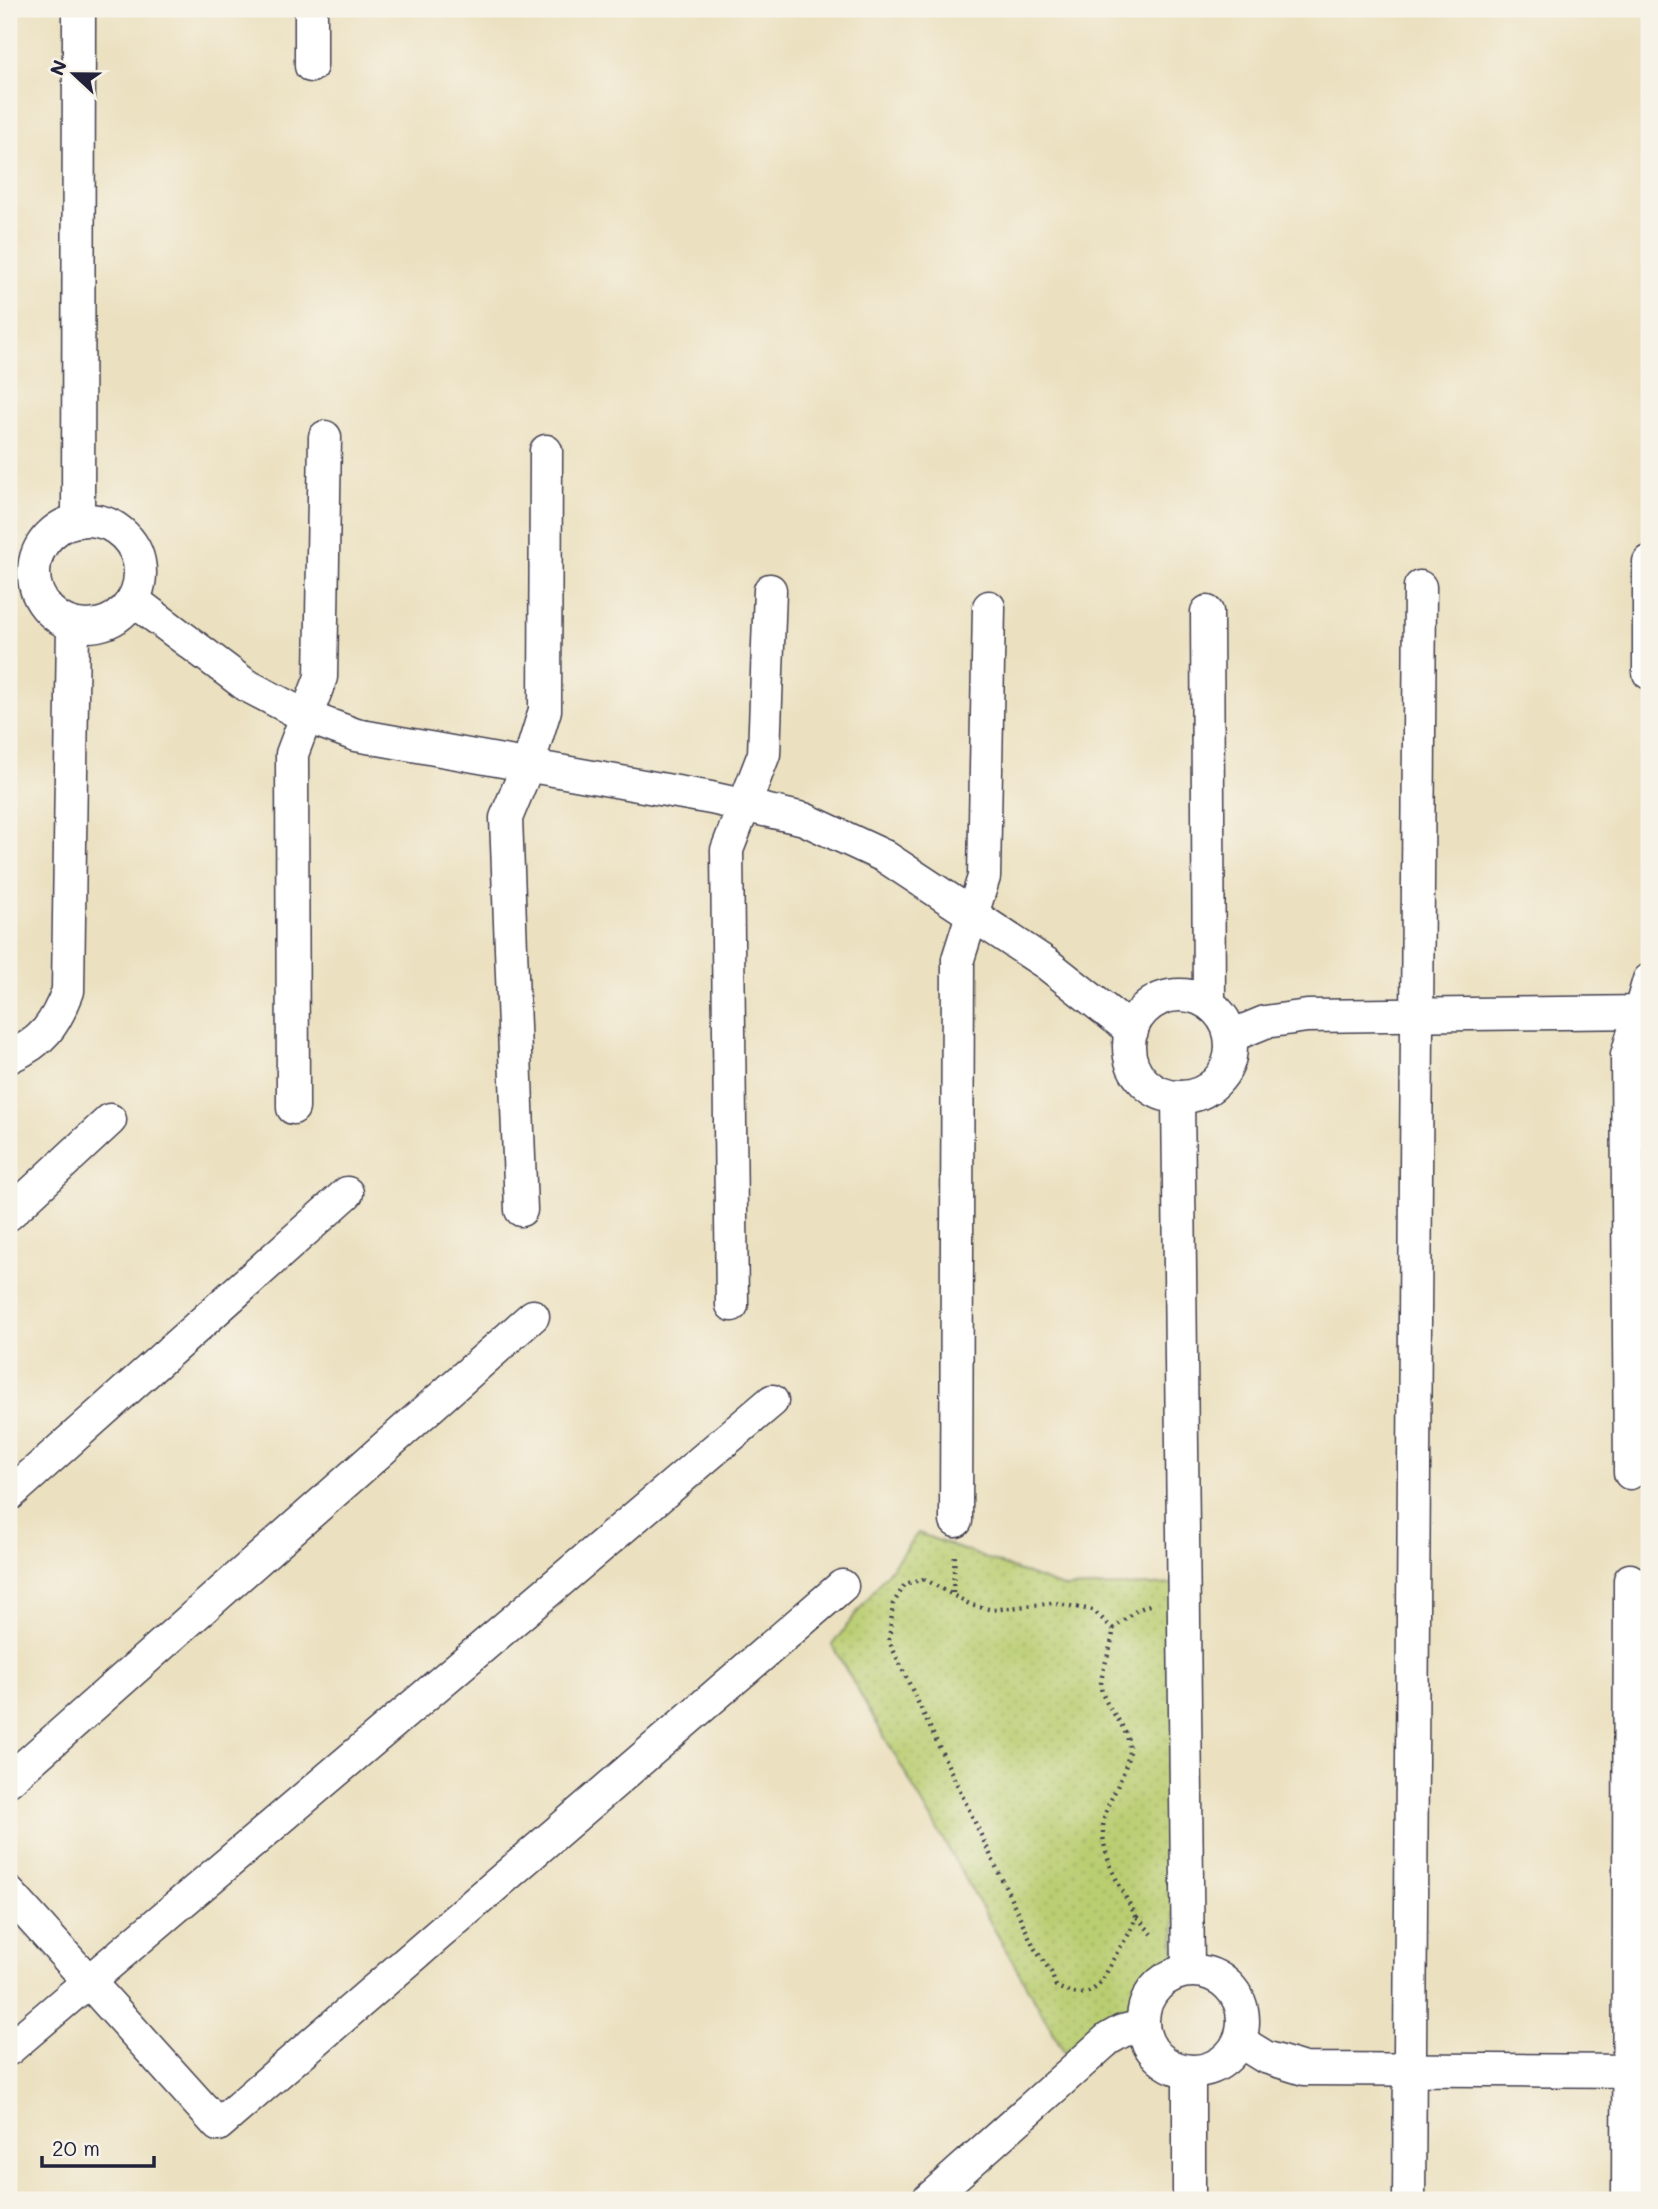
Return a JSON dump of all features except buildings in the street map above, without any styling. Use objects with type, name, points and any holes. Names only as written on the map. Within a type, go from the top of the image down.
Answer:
[{"type":"street","points":[[78,521],[79,9]]},
{"type":"street","points":[[311,9],[311,66]]},
{"type":"street","points":[[293,1108],[292,754],[321,677],[325,437]]},
{"type":"street","points":[[521,1210],[506,818],[528,765],[545,710],[546,451]]},
{"type":"street","points":[[78,521],[95,521],[111,526],[125,536],[135,550],[140,567],[139,584],[133,600],[122,614],[108,623],[73,625],[57,617],[44,605],[36,589],[34,571],[38,554],[47,538],[61,527],[78,521]]},
{"type":"street","points":[[1648,562],[1649,673]]},
{"type":"street","points":[[1409,2200],[1420,587]]},
{"type":"street","points":[[732,1305],[727,850],[764,754],[770,590]]},
{"type":"street","points":[[133,600],[246,685],[307,717],[356,735],[745,805],[804,819],[884,856],[974,914],[1047,964],[1132,1031]]},
{"type":"street","points":[[956,1521],[958,959],[984,877],[989,607]]},
{"type":"street","points":[[1207,612],[1209,1003]]},
{"type":"street","points":[[9,1056],[32,1046],[58,1019],[68,990],[73,625]]},
{"type":"street","points":[[1630,1473],[1628,1055],[1644,1012],[1649,980]]},
{"type":"street","points":[[1183,995],[1209,1003],[1225,1020],[1231,1036],[1227,1069],[1217,1083],[1203,1093],[1178,1097],[1153,1091],[1140,1079],[1132,1064],[1129,1047],[1132,1031],[1139,1015],[1151,1004],[1167,997],[1183,995]]},
{"type":"street","points":[[1231,1036],[1265,1022],[1307,1016],[1644,1012]]},
{"type":"street","points":[[1178,1097],[1188,1969]]},
{"type":"street","points":[[9,1214],[110,1120]]},
{"type":"street","points":[[9,1495],[347,1193]]},
{"type":"street","points":[[9,1780],[533,1315]]},
{"type":"street","points":[[9,2049],[772,1401]]},
{"type":"street","points":[[1628,2200],[1639,2071],[1630,1580]]},
{"type":"street","points":[[9,1893],[218,2125],[842,1586]]},
{"type":"street","points":[[1188,1969],[1222,1980],[1234,1992],[1241,2008],[1243,2025],[1229,2056],[1215,2066],[1189,2071],[1168,2065],[1156,2055],[1147,2041],[1143,2026],[1144,2010],[1150,1995],[1161,1983],[1188,1969]]},
{"type":"street","points":[[928,2200],[962,2185],[1108,2039],[1122,2031],[1143,2026]]},
{"type":"street","points":[[1238,2041],[1265,2057],[1304,2069],[1639,2071]]},
{"type":"street","points":[[1189,2071],[1189,2200]]},
{"type":"path","points":[[923,1579],[953,1594],[971,1605],[993,1611],[1052,1603],[1093,1610],[1113,1629],[1113,1646],[1103,1667],[1101,1691],[1125,1732],[1129,1748],[1124,1771],[1102,1820],[1102,1838],[1115,1878],[1136,1916],[1128,1940],[1117,1952],[1100,1984],[1086,1994],[1070,1994],[1056,1986],[1051,1972],[1035,1949],[889,1641],[893,1604],[905,1584],[923,1579]]},
{"type":"green space","points":[[918,1533],[1065,1588],[1181,1584],[1174,1974],[1152,1996],[1143,2026],[1074,2069],[832,1645]]}]
